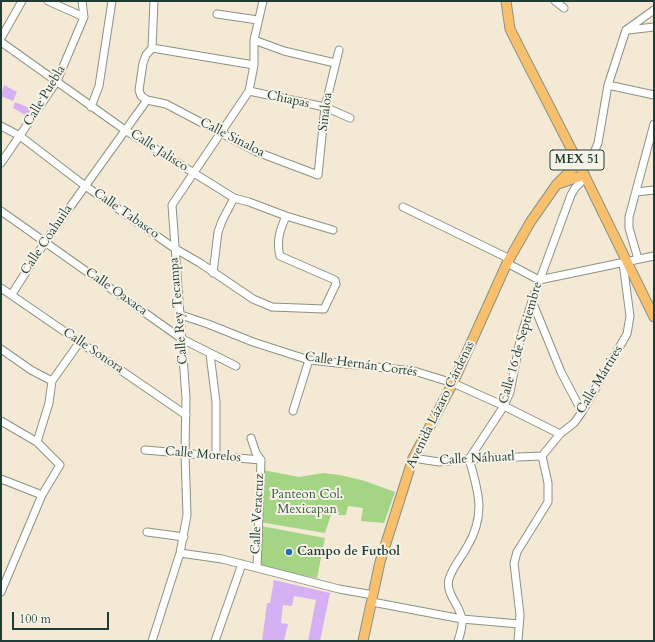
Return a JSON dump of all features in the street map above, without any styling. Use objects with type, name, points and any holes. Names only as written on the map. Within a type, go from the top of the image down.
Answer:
[{"type":"main road","name":"MEX 51","points":[[506,1],[510,29],[580,164],[626,263],[654,317]]},
{"type":"main road","name":"Avenida Lázaro Cárdenas","points":[[364,641],[372,599],[388,536],[413,458],[453,383],[509,261],[530,221],[557,184],[580,164]]},
{"type":"main road","points":[[557,184],[585,177]]},
{"type":"street","points":[[1,38],[22,1]]},
{"type":"street","points":[[48,1],[84,17]]},
{"type":"street","name":"Calle Puebla","points":[[1,163],[57,81],[84,17],[82,1]]},
{"type":"street","points":[[91,107],[99,86],[112,1]]},
{"type":"street","points":[[125,130],[146,100],[141,96],[139,90],[146,55],[152,48],[154,1]]},
{"type":"street","name":"Calle Rey Tecampa","points":[[152,641],[180,553],[187,515],[185,454],[186,415],[181,315],[174,248],[172,205],[249,91],[254,65],[254,40],[263,1]]},
{"type":"street","points":[[555,1],[564,8]]},
{"type":"street","points":[[580,164],[593,155],[598,143],[608,85],[626,30],[654,10]]},
{"type":"street","points":[[217,14],[258,20]]},
{"type":"street","points":[[626,30],[654,27]]},
{"type":"street","points":[[254,40],[284,51],[335,63]]},
{"type":"street","name":"Calle Jalisco","points":[[1,42],[125,130],[234,198],[332,230]]},
{"type":"street","points":[[152,48],[254,65]]},
{"type":"street","name":"Sinaloa","points":[[318,175],[325,107],[339,50]]},
{"type":"street","points":[[608,85],[654,94]]},
{"type":"street","name":"Chiapas","points":[[249,91],[325,107],[350,118]]},
{"type":"street","name":"Calle Sinaloa","points":[[146,100],[166,104],[220,134],[257,152],[318,175]]},
{"type":"street","points":[[638,260],[628,223],[654,124]]},
{"type":"street","name":"Calle Tabasco","points":[[1,126],[20,136],[84,185],[174,248],[265,305],[324,309],[336,284],[335,280],[280,256],[278,235],[286,216]]},
{"type":"street","name":"Calle Coahuila","points":[[12,294],[44,242],[125,130]]},
{"type":"street","name":"Calle 16 de Septiembre","points":[[469,459],[504,406],[510,392],[522,336],[539,280],[571,195],[585,177]]},
{"type":"street","points":[[636,192],[654,190]]},
{"type":"street","points":[[214,273],[218,232],[234,198]]},
{"type":"street","points":[[403,207],[509,261],[539,280],[654,256]]},
{"type":"street","name":"Calle Oaxaca","points":[[1,211],[182,338],[210,354],[236,366]]},
{"type":"street","name":"Calle Mártires","points":[[542,456],[560,434],[574,424],[627,334],[630,316],[626,263]]},
{"type":"street","name":"Calle Sonora","points":[[1,288],[12,294],[79,343],[186,415]]},
{"type":"street","points":[[532,301],[562,372],[582,412]]},
{"type":"street","name":"Calle Hernán Cortés","points":[[181,315],[253,342],[309,360],[414,371],[453,383],[560,434]]},
{"type":"street","points":[[37,442],[49,403],[52,381],[79,343]]},
{"type":"street","points":[[1,349],[30,370],[52,381]]},
{"type":"street","points":[[210,354],[216,402],[216,456]]},
{"type":"street","points":[[292,411],[309,360]]},
{"type":"street","points":[[1,421],[37,442],[60,465],[42,495],[1,592]]},
{"type":"street","points":[[251,438],[256,453],[261,460]]},
{"type":"street","name":"Calle Morelos","points":[[145,450],[261,460]]},
{"type":"street","points":[[518,641],[519,598],[514,563],[517,552],[548,502],[548,483],[542,456]]},
{"type":"street","name":"Calle Náhuatl","points":[[413,458],[439,462],[469,459],[542,456]]},
{"type":"street","points":[[458,641],[462,620],[450,591],[448,580],[454,567],[473,537],[480,508],[478,492],[469,459]]},
{"type":"street","name":"Calle Veracruz","points":[[257,568],[261,460]]},
{"type":"street","points":[[1,479],[42,495]]},
{"type":"street","points":[[147,532],[184,537]]},
{"type":"street","points":[[180,553],[222,559],[372,599],[462,620],[519,624]]},
{"type":"street","points":[[215,641],[242,564]]},
{"type":"green space","name":"Panteon Col. Mexicapan","points":[[263,470],[299,477],[323,473],[340,475],[365,481],[395,492],[384,523],[361,521],[363,508],[348,506],[346,515],[331,515],[325,533],[259,522]]},
{"type":"green space","name":"Campo de Futbol","points":[[261,526],[325,538],[317,578],[253,566]]},
{"type":"building","points":[[4,85],[17,92],[13,101],[1,96]]},
{"type":"building","points":[[15,102],[32,109],[27,116],[13,108]]},
{"type":"building","points":[[274,580],[330,593],[320,641],[308,641],[316,600],[294,596],[292,606],[283,605],[281,623],[288,624],[284,641],[262,641],[267,603],[270,603]]},
{"type":"place","name":"Campo de Futbol","points":[[289,552]]}]
